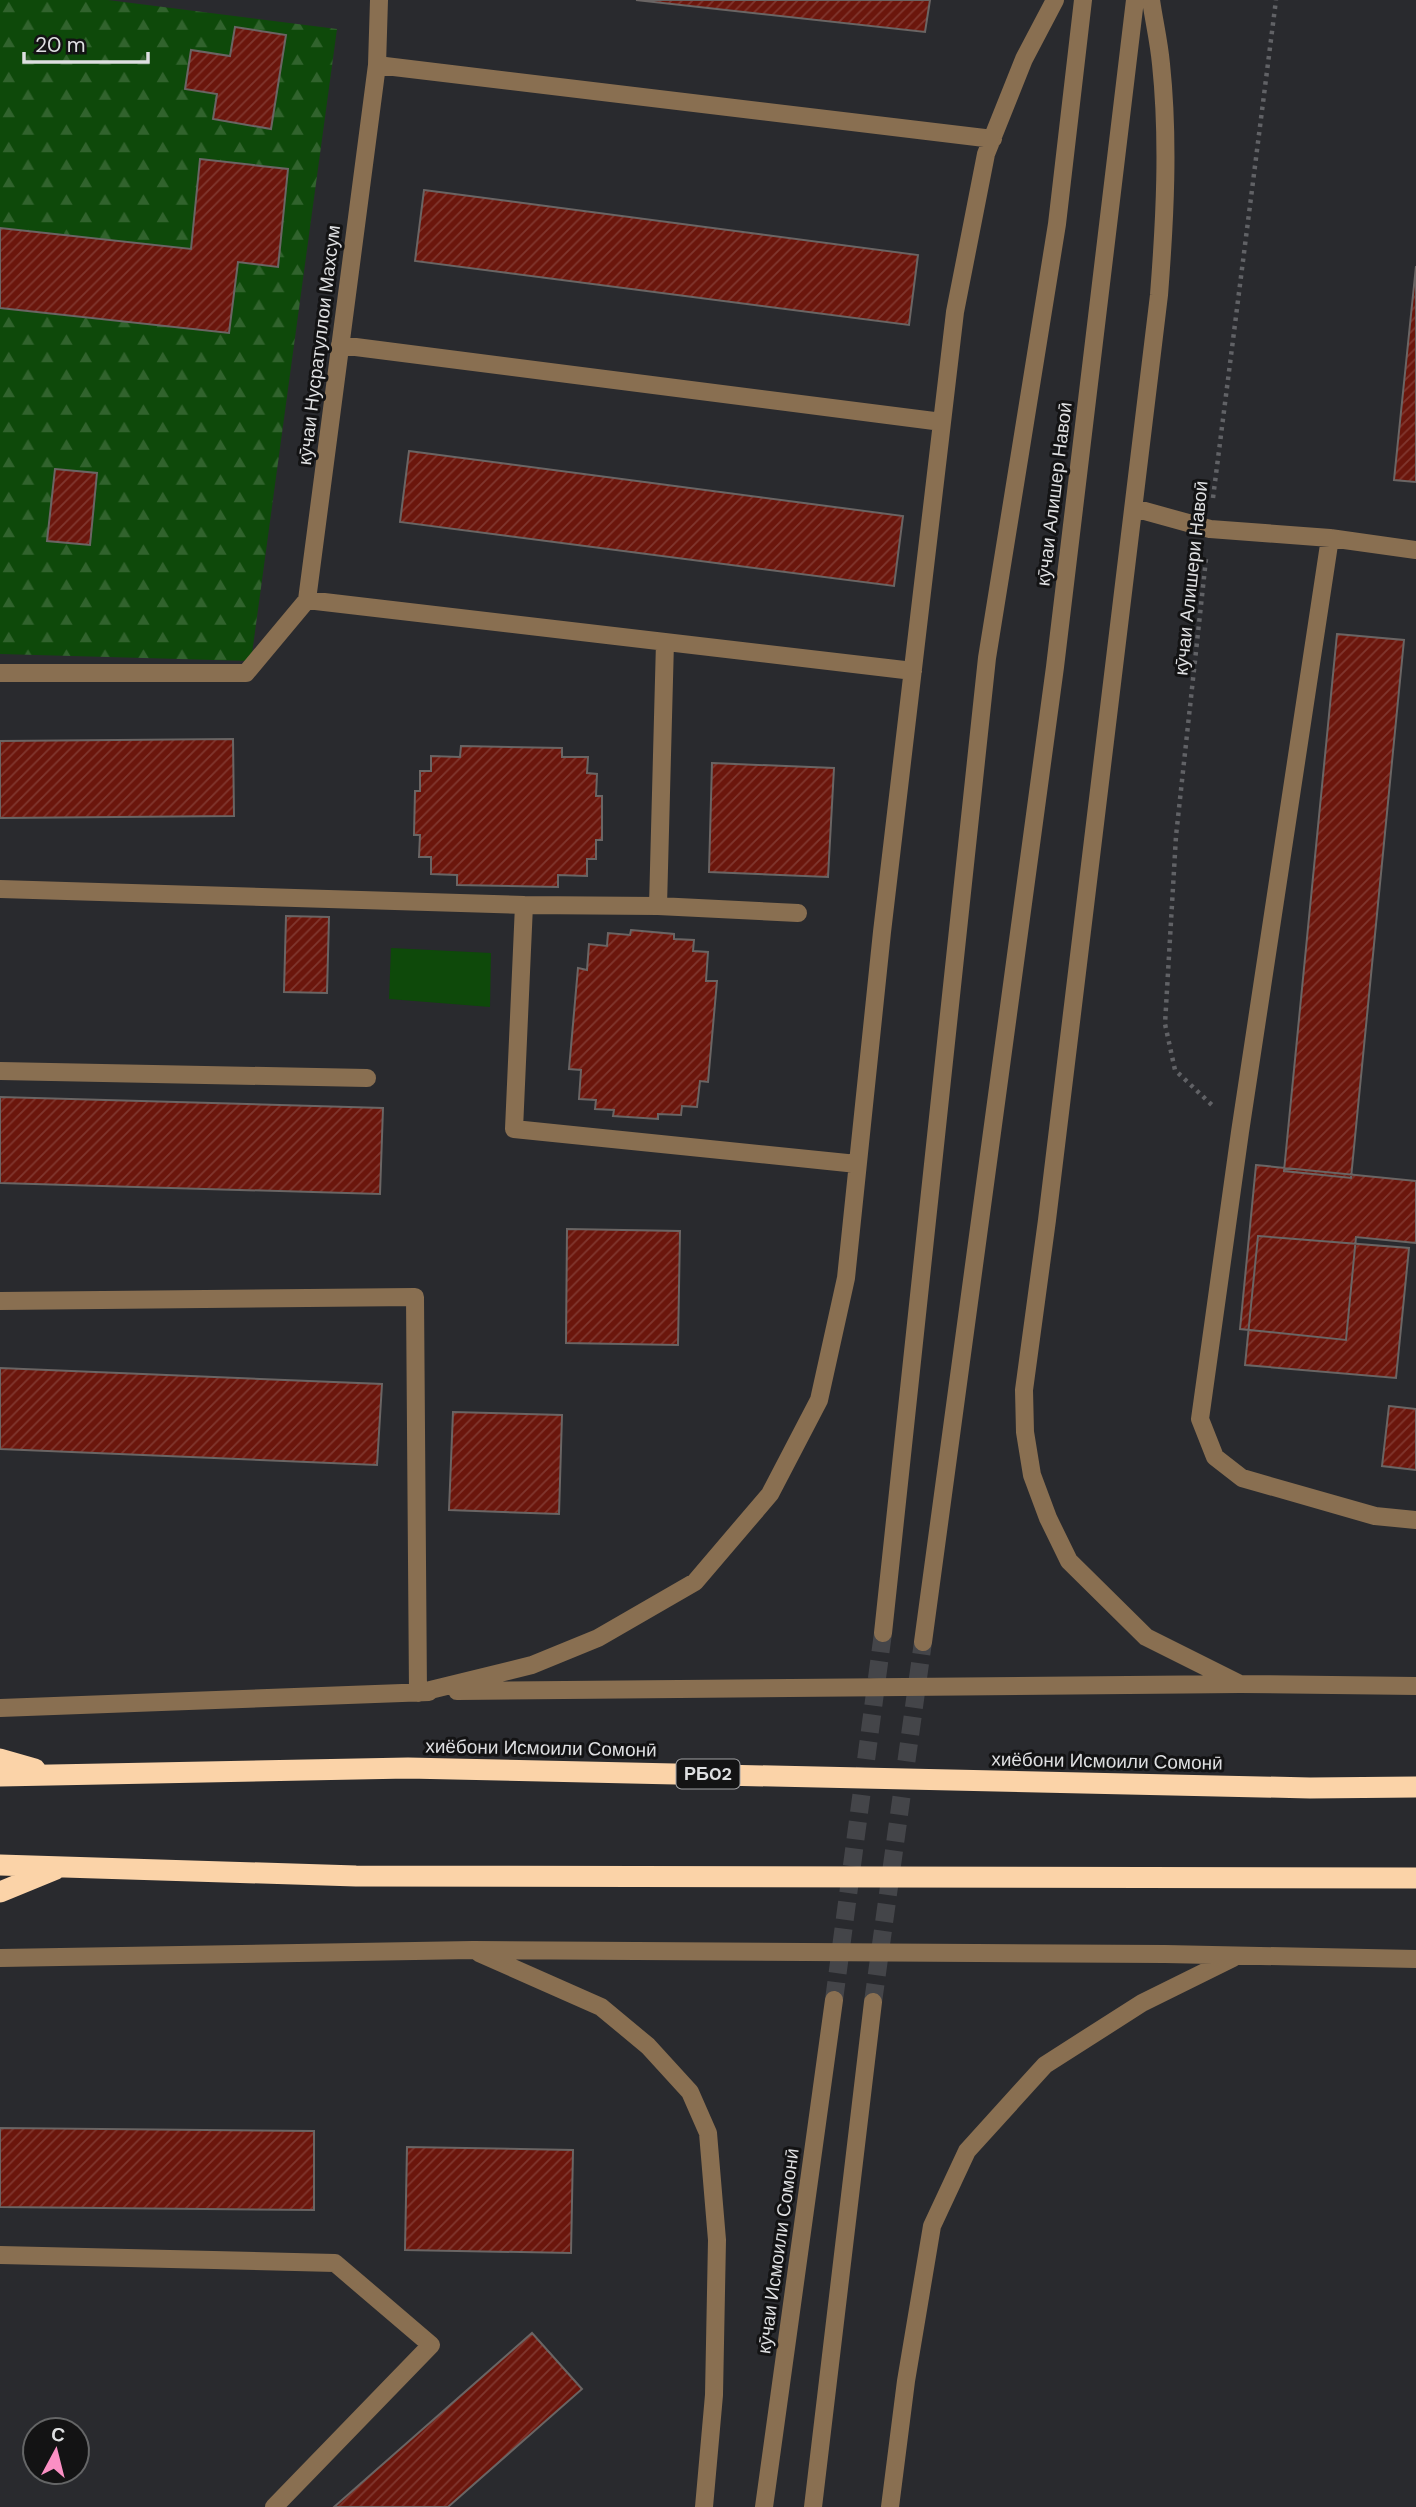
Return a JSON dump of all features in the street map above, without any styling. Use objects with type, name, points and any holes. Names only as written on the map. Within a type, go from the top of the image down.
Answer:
[{"type":"highway","points":[[0,1759],[61,1776]]},
{"type":"highway","name":"хиёбони Исмоили Сомонӣ","points":[[0,1776],[408,1768],[1310,1788],[1416,1787]]},
{"type":"highway","points":[[0,1865],[370,1876],[1416,1878]]},
{"type":"highway","points":[[0,1892],[66,1866]]},
{"type":"street","name":"кӯчаи Нусратуллои Махсум","points":[[307,600],[377,65],[379,0]]},
{"type":"street","points":[[418,1693],[532,1665],[598,1638],[695,1582],[770,1494],[818,1400],[846,1278],[955,312],[986,154],[1024,59],[1055,0]]},
{"type":"street","name":"кӯчаи Алишер Навоӣ","points":[[883,1633],[987,658],[1057,223],[1083,0]]},
{"type":"street","name":"кӯчаи Алишер Навоӣ","points":[[923,1643],[1055,667],[1135,0]]},
{"type":"street","points":[[1151,0],[1161,63],[1165,127],[1165,207],[1160,295],[1024,1390],[1025,1432],[1032,1475],[1048,1518],[1069,1561],[1146,1637],[1240,1684]]},
{"type":"street","points":[[377,65],[993,139]]},
{"type":"street","points":[[340,345],[942,422]]},
{"type":"street","points":[[1134,508],[1210,529],[1330,538],[1416,550]]},
{"type":"street","points":[[1330,538],[1240,1132],[1200,1419],[1215,1457],[1242,1478],[1374,1516],[1416,1520]]},
{"type":"street","points":[[0,673],[246,673],[307,600],[913,671]]},
{"type":"street","points":[[658,906],[665,642]]},
{"type":"street","points":[[0,889],[524,905],[658,906],[798,913]]},
{"type":"street","points":[[524,905],[514,1129],[857,1164]]},
{"type":"street","points":[[0,1071],[367,1078]]},
{"type":"street","points":[[0,1301],[415,1297],[418,1693]]},
{"type":"street","points":[[0,1708],[514,1689],[1240,1684],[1416,1686]]},
{"type":"street","points":[[472,1950],[601,2007],[648,2046],[690,2092],[708,2133],[717,2240],[714,2395],[704,2507]]},
{"type":"street","points":[[0,1958],[472,1950],[1416,1959]]},
{"type":"street","points":[[890,2507],[906,2381],[932,2226],[967,2151],[1045,2065],[1142,2003],[1238,1956]]},
{"type":"street","name":"кӯчаи Исмоили Сомонӣ","points":[[764,2507],[834,2000]]},
{"type":"street","points":[[813,2507],[873,2002]]},
{"type":"street","points":[[0,2255],[335,2263],[430,2345],[274,2507]]},
{"type":"path","name":"кӯчаи Алишери Навоӣ","points":[[1240,1132],[1175,1070],[1165,1024],[1176,836],[1210,529],[1276,0]]},
{"type":"green space","points":[[0,0],[108,0],[337,29],[251,661],[0,654]]},
{"type":"green space","points":[[391,948],[491,953],[490,1007],[389,999]]},
{"type":"building","points":[[636,0],[930,0],[925,32]]},
{"type":"building","points":[[235,27],[286,35],[271,129],[213,119],[217,94],[185,89],[191,50],[230,56]]},
{"type":"building","points":[[200,159],[288,169],[278,267],[238,262],[229,333],[0,308],[0,228],[191,249]]},
{"type":"building","points":[[424,190],[918,255],[909,325],[415,261]]},
{"type":"building","points":[[1416,266],[1416,482],[1394,480]]},
{"type":"building","points":[[409,451],[903,516],[894,586],[400,522]]},
{"type":"building","points":[[55,469],[97,473],[90,545],[47,541]]},
{"type":"building","points":[[1337,634],[1404,640],[1351,1178],[1284,1171]]},
{"type":"building","points":[[233,739],[234,816],[0,818],[0,741]]},
{"type":"building","points":[[461,746],[562,748],[562,757],[588,757],[587,773],[597,774],[596,796],[602,796],[602,840],[596,840],[596,859],[587,859],[587,876],[558,875],[558,887],[457,885],[457,875],[431,874],[431,857],[419,857],[420,835],[414,835],[415,791],[420,791],[420,771],[431,771],[431,756],[460,757]]},
{"type":"building","points":[[712,763],[834,768],[828,877],[709,872]]},
{"type":"building","points":[[286,916],[329,917],[327,993],[284,992]]},
{"type":"building","points":[[631,930],[674,934],[674,939],[694,940],[693,951],[708,952],[706,981],[717,981],[708,1082],[700,1081],[697,1107],[682,1106],[681,1115],[658,1114],[658,1119],[613,1116],[614,1110],[595,1109],[596,1100],[579,1099],[581,1070],[569,1069],[578,968],[587,970],[589,944],[607,946],[608,933],[630,935]]},
{"type":"building","points":[[0,1097],[383,1108],[380,1194],[0,1183]]},
{"type":"building","points":[[1256,1165],[1416,1181],[1416,1243],[1356,1237],[1346,1340],[1240,1329]]},
{"type":"building","points":[[567,1229],[680,1231],[678,1345],[566,1343]]},
{"type":"building","points":[[1258,1236],[1409,1248],[1396,1378],[1245,1365]]},
{"type":"building","points":[[0,1368],[382,1384],[377,1465],[0,1449]]},
{"type":"building","points":[[1389,1406],[1416,1409],[1416,1470],[1382,1466]]},
{"type":"building","points":[[453,1412],[562,1415],[559,1514],[449,1510]]},
{"type":"building","points":[[0,2128],[314,2131],[314,2210],[0,2207]]},
{"type":"building","points":[[407,2147],[573,2150],[571,2253],[405,2250]]},
{"type":"building","points":[[532,2333],[582,2389],[448,2507],[334,2507]]},
{"type":"tunnel","points":[[834,2000],[883,1633]]},
{"type":"tunnel","points":[[873,2002],[923,1642]]}]
